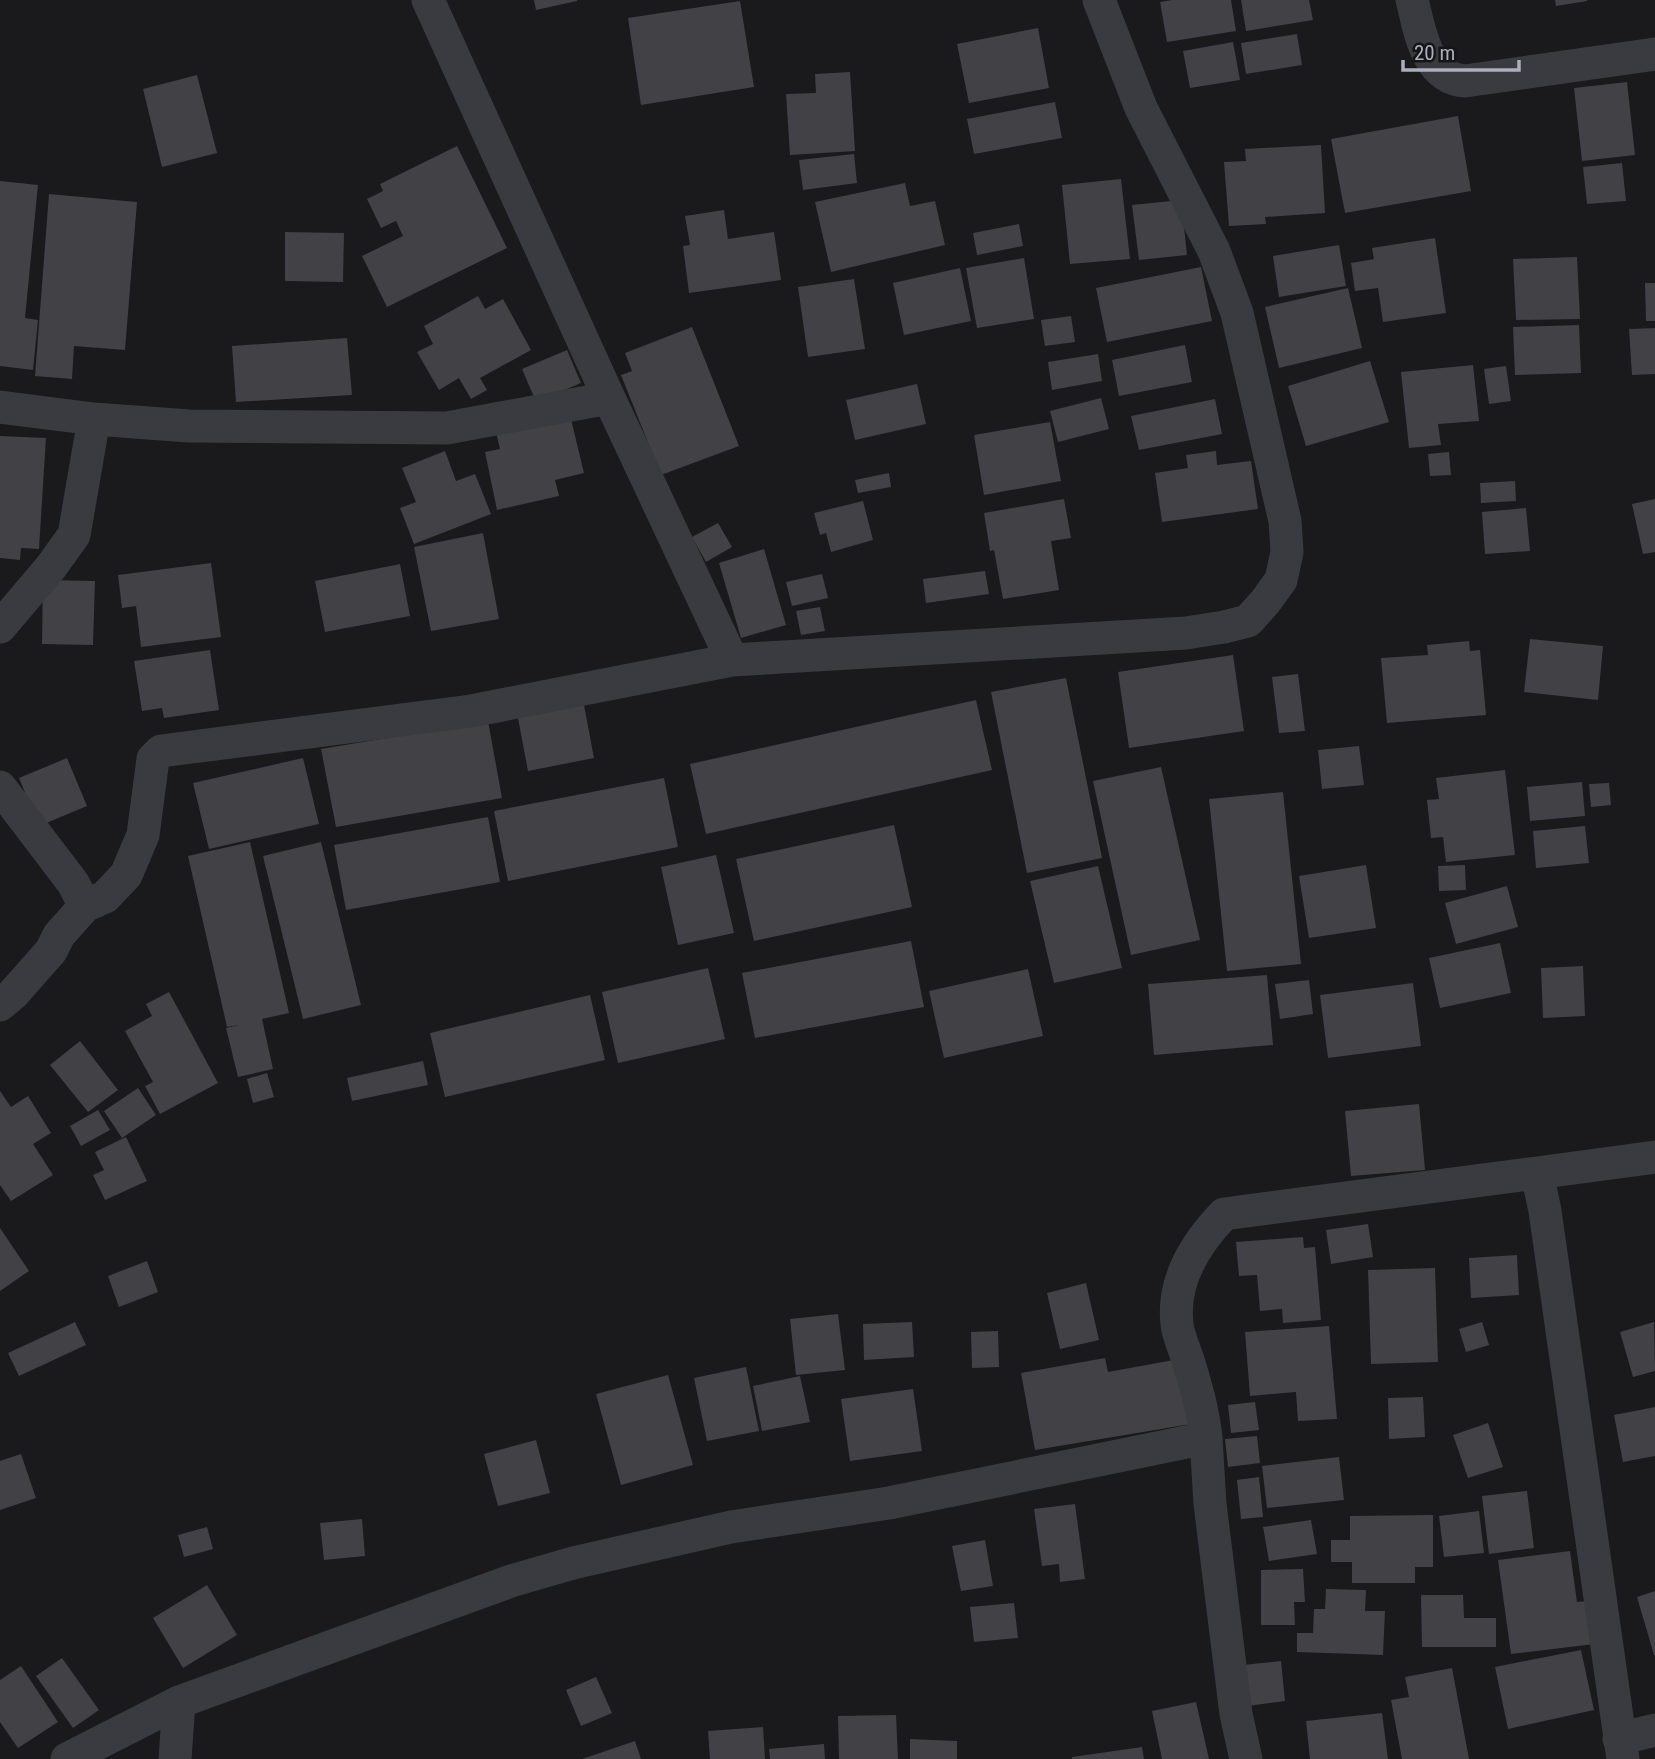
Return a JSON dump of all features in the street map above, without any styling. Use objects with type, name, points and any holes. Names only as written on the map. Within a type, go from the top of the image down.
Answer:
[{"type":"street","points":[[428,0],[609,398],[732,660]]},
{"type":"street","points":[[0,1004],[13,994],[51,951],[59,935],[85,906],[106,897],[116,887],[135,857],[143,835],[153,759],[161,751],[471,710],[732,660],[1185,633],[1248,621],[1281,580],[1287,552],[1285,521],[1237,313],[1214,251],[1141,108],[1099,0]]},
{"type":"street","points":[[1412,0],[1430,57],[1440,71],[1453,80],[1465,81],[1655,54]]},
{"type":"street","points":[[0,407],[94,419],[189,426],[447,428],[609,398]]},
{"type":"street","points":[[0,627],[51,567],[74,535],[94,419]]},
{"type":"street","points":[[0,787],[73,883],[85,906]]},
{"type":"street","points":[[1246,1759],[1234,1701],[1210,1504],[1202,1407],[1177,1324],[1178,1297],[1185,1268],[1205,1233],[1224,1214],[1655,1157]]},
{"type":"street","points":[[1537,1173],[1545,1211],[1621,1749],[1655,1730]]},
{"type":"street","points":[[67,1759],[179,1702],[511,1581],[573,1563],[731,1527],[889,1503],[1206,1438]]},
{"type":"street","points":[[175,1759],[179,1702]]},
{"type":"building","points":[[534,0],[577,0],[577,1],[536,10]]},
{"type":"building","points":[[1231,0],[1236,31],[1167,42],[1160,2]]},
{"type":"building","points":[[1241,0],[1309,0],[1313,20],[1246,31]]},
{"type":"building","points":[[1555,0],[1587,0],[1587,1],[1556,6]]},
{"type":"building","points":[[740,1],[754,87],[641,105],[628,18]]},
{"type":"building","points":[[1038,28],[1049,88],[969,103],[957,44]]},
{"type":"building","points":[[1297,34],[1302,65],[1246,74],[1241,43]]},
{"type":"building","points":[[1233,42],[1240,80],[1190,88],[1183,51]]},
{"type":"building","points":[[850,72],[855,151],[790,155],[786,94],[816,93],[815,74]]},
{"type":"building","points":[[197,75],[217,153],[162,167],[143,89]]},
{"type":"building","points":[[1627,82],[1635,155],[1582,161],[1574,88]]},
{"type":"building","points":[[1055,102],[1062,138],[974,154],[967,119]]},
{"type":"building","points":[[1458,116],[1471,191],[1345,213],[1331,139]]},
{"type":"building","points":[[1321,145],[1325,213],[1265,217],[1266,224],[1229,226],[1224,162],[1246,161],[1245,149]]},
{"type":"building","points":[[457,146],[507,248],[387,307],[362,256],[403,236],[396,221],[381,228],[367,199],[383,191],[380,184]]},
{"type":"building","points":[[854,154],[857,183],[803,190],[799,160]]},
{"type":"building","points":[[1622,163],[1626,201],[1587,204],[1583,167]]},
{"type":"building","points":[[1121,179],[1130,259],[1070,264],[1062,185]]},
{"type":"building","points":[[0,181],[38,185],[25,318],[38,320],[33,370],[0,366]]},
{"type":"building","points":[[905,183],[910,206],[935,201],[945,245],[831,272],[815,202]]},
{"type":"building","points":[[49,194],[137,202],[125,350],[74,346],[72,379],[35,376]]},
{"type":"building","points":[[1181,200],[1187,255],[1139,260],[1132,205]]},
{"type":"building","points":[[724,210],[728,239],[774,232],[781,280],[689,293],[683,246],[690,245],[685,216]]},
{"type":"building","points":[[1019,224],[1023,246],[977,255],[973,233]]},
{"type":"building","points":[[285,232],[344,233],[343,282],[285,281]]},
{"type":"building","points":[[1435,238],[1446,313],[1383,322],[1378,288],[1355,291],[1351,263],[1374,259],[1372,248]]},
{"type":"building","points":[[1339,245],[1346,286],[1279,297],[1273,256]]},
{"type":"building","points":[[1577,257],[1580,319],[1516,320],[1513,259]]},
{"type":"building","points":[[1024,258],[1034,319],[977,328],[966,268]]},
{"type":"building","points":[[1201,267],[1212,321],[1107,342],[1096,288]]},
{"type":"building","points":[[960,268],[971,321],[904,335],[893,283]]},
{"type":"building","points":[[854,279],[865,349],[808,357],[798,287]]},
{"type":"building","points":[[1645,283],[1655,283],[1655,321],[1646,321]]},
{"type":"building","points":[[1348,288],[1362,348],[1279,368],[1265,307]]},
{"type":"building","points":[[478,296],[485,309],[503,299],[531,350],[480,378],[487,390],[471,399],[459,378],[439,390],[417,352],[433,344],[424,326]]},
{"type":"building","points":[[1071,316],[1075,342],[1045,346],[1041,320]]},
{"type":"building","points":[[1579,325],[1581,373],[1515,375],[1513,327]]},
{"type":"building","points":[[692,327],[739,446],[661,475],[621,375],[632,371],[625,353]]},
{"type":"building","points":[[1655,328],[1655,374],[1632,375],[1629,329]]},
{"type":"building","points":[[347,338],[352,395],[236,402],[232,346]]},
{"type":"building","points":[[1185,345],[1192,382],[1119,396],[1112,360]]},
{"type":"building","points":[[567,350],[581,383],[536,402],[522,369]]},
{"type":"building","points":[[1098,354],[1102,381],[1052,390],[1048,362]]},
{"type":"building","points":[[1370,361],[1389,422],[1306,446],[1288,386]]},
{"type":"building","points":[[1473,365],[1479,421],[1438,424],[1441,445],[1409,448],[1401,372]]},
{"type":"building","points":[[1506,366],[1511,401],[1489,404],[1484,369]]},
{"type":"building","points":[[917,384],[926,424],[855,440],[846,400]]},
{"type":"building","points":[[1101,398],[1109,429],[1058,442],[1050,411]]},
{"type":"building","points":[[1215,399],[1222,434],[1139,450],[1131,416]]},
{"type":"building","points":[[570,415],[584,473],[555,480],[559,496],[497,510],[485,452],[500,449],[496,432]]},
{"type":"building","points":[[1050,422],[1061,481],[984,495],[974,435]]},
{"type":"building","points":[[0,436],[46,438],[39,549],[21,548],[20,560],[0,558]]},
{"type":"building","points":[[445,451],[456,481],[475,474],[491,514],[414,544],[400,508],[416,502],[402,468]]},
{"type":"building","points":[[1216,451],[1217,465],[1251,461],[1258,509],[1162,522],[1155,473],[1188,468],[1186,455]]},
{"type":"building","points":[[1449,452],[1451,475],[1430,476],[1428,454]]},
{"type":"building","points":[[889,473],[891,487],[858,493],[855,480]]},
{"type":"building","points":[[1515,481],[1516,501],[1481,503],[1480,483]]},
{"type":"building","points":[[1064,499],[1071,538],[1051,541],[1059,590],[1003,599],[994,550],[990,551],[984,513]]},
{"type":"building","points":[[1655,499],[1655,552],[1643,554],[1632,504]]},
{"type":"building","points":[[863,501],[873,540],[831,552],[826,533],[820,535],[814,513]]},
{"type":"building","points":[[1526,508],[1530,551],[1485,554],[1482,512]]},
{"type":"building","points":[[718,523],[732,547],[706,562],[692,537]]},
{"type":"building","points":[[483,533],[499,619],[431,631],[414,547]]},
{"type":"building","points":[[764,549],[786,625],[741,638],[719,563]]},
{"type":"building","points":[[211,563],[221,637],[141,647],[136,606],[122,608],[118,575]]},
{"type":"building","points":[[400,564],[410,616],[325,632],[315,581]]},
{"type":"building","points":[[985,571],[989,594],[926,603],[923,579]]},
{"type":"building","points":[[822,574],[828,598],[792,606],[786,582]]},
{"type":"building","points":[[43,580],[95,581],[93,645],[42,644]]},
{"type":"building","points":[[820,607],[825,631],[801,635],[796,611]]},
{"type":"building","points":[[1530,639],[1603,646],[1598,700],[1524,692]]},
{"type":"building","points":[[1469,641],[1470,651],[1480,650],[1486,715],[1387,723],[1381,658],[1428,655],[1427,645]]},
{"type":"building","points":[[210,650],[219,710],[164,718],[162,708],[142,711],[134,661]]},
{"type":"building","points":[[1233,655],[1244,731],[1129,748],[1118,672]]},
{"type":"building","points":[[1298,674],[1305,731],[1279,733],[1272,677]]},
{"type":"building","points":[[1066,678],[1102,858],[1027,873],[991,692]]},
{"type":"building","points":[[976,700],[992,770],[706,834],[690,764]]},
{"type":"building","points":[[584,705],[594,758],[528,771],[518,718]]},
{"type":"building","points":[[488,721],[502,798],[336,827],[321,749]]},
{"type":"building","points":[[1359,746],[1364,785],[1322,789],[1318,750]]},
{"type":"building","points":[[67,758],[87,806],[39,826],[19,778]]},
{"type":"building","points":[[303,758],[319,824],[209,849],[193,783]]},
{"type":"building","points":[[1161,767],[1200,940],[1131,955],[1093,781]]},
{"type":"building","points":[[1505,770],[1515,855],[1446,862],[1443,837],[1431,838],[1427,800],[1439,799],[1436,778]]},
{"type":"building","points":[[664,778],[678,847],[508,881],[494,811]]},
{"type":"building","points":[[1582,782],[1585,816],[1530,821],[1527,787]]},
{"type":"building","points":[[1609,783],[1611,805],[1591,807],[1589,784]]},
{"type":"building","points":[[1283,792],[1301,964],[1227,971],[1209,799]]},
{"type":"building","points":[[488,817],[500,882],[346,910],[334,845]]},
{"type":"building","points":[[894,825],[912,907],[754,941],[736,859]]},
{"type":"building","points":[[1585,826],[1589,863],[1536,868],[1533,831]]},
{"type":"building","points":[[250,842],[289,1013],[262,1019],[273,1069],[238,1077],[226,1028],[239,1025],[227,1027],[188,856]]},
{"type":"building","points":[[321,842],[361,1005],[303,1019],[263,856]]},
{"type":"building","points":[[716,855],[734,933],[678,945],[661,867]]},
{"type":"building","points":[[1366,865],[1376,928],[1309,938],[1299,876]]},
{"type":"building","points":[[1465,865],[1466,890],[1439,891],[1438,866]]},
{"type":"building","points":[[1098,866],[1122,968],[1054,983],[1030,881]]},
{"type":"building","points":[[1507,886],[1518,927],[1456,944],[1445,903]]},
{"type":"building","points":[[911,941],[924,1007],[755,1038],[742,973]]},
{"type":"building","points":[[1500,943],[1511,993],[1440,1008],[1429,958]]},
{"type":"building","points":[[1583,966],[1585,1016],[1543,1018],[1541,968]]},
{"type":"building","points":[[708,968],[725,1039],[618,1063],[602,992]]},
{"type":"building","points":[[1028,969],[1043,1036],[944,1058],[929,991]]},
{"type":"building","points":[[1267,975],[1273,1045],[1154,1055],[1148,984]]},
{"type":"building","points":[[1309,980],[1313,1014],[1280,1019],[1275,984]]},
{"type":"building","points":[[1413,983],[1421,1046],[1328,1058],[1320,995]]},
{"type":"building","points":[[169,992],[218,1083],[160,1114],[145,1086],[153,1082],[125,1031],[152,1016],[146,1004]]},
{"type":"building","points":[[590,995],[605,1060],[445,1097],[430,1033]]},
{"type":"building","points":[[80,1041],[118,1090],[88,1112],[50,1065]]},
{"type":"building","points":[[423,1061],[428,1085],[352,1101],[347,1078]]},
{"type":"building","points":[[267,1073],[274,1097],[253,1103],[247,1079]]},
{"type":"building","points":[[138,1088],[156,1115],[122,1138],[104,1111]]},
{"type":"building","points":[[0,1091],[11,1107],[28,1096],[51,1133],[33,1144],[53,1175],[11,1201],[0,1185]]},
{"type":"building","points":[[1419,1104],[1425,1170],[1351,1176],[1345,1111]]},
{"type":"building","points":[[98,1110],[110,1130],[81,1146],[70,1126]]},
{"type":"building","points":[[126,1137],[147,1181],[105,1200],[93,1175],[104,1170],[95,1152]]},
{"type":"building","points":[[1368,1224],[1373,1257],[1331,1264],[1326,1230]]},
{"type":"building","points":[[0,1228],[29,1271],[0,1291]]},
{"type":"building","points":[[1303,1237],[1304,1248],[1315,1247],[1321,1320],[1283,1323],[1282,1309],[1260,1311],[1257,1275],[1239,1276],[1236,1242]]},
{"type":"building","points":[[1517,1255],[1519,1295],[1471,1298],[1469,1258]]},
{"type":"building","points":[[147,1261],[158,1292],[119,1307],[108,1276]]},
{"type":"building","points":[[1435,1268],[1438,1362],[1371,1364],[1368,1270]]},
{"type":"building","points":[[1086,1283],[1099,1340],[1060,1349],[1047,1293]]},
{"type":"building","points":[[838,1314],[845,1370],[796,1375],[790,1319]]},
{"type":"building","points":[[75,1322],[86,1345],[19,1376],[8,1353]]},
{"type":"building","points":[[912,1322],[914,1357],[864,1360],[863,1324]]},
{"type":"building","points":[[1482,1322],[1489,1345],[1466,1352],[1459,1329]]},
{"type":"building","points":[[1654,1322],[1655,1371],[1633,1377],[1620,1332]]},
{"type":"building","points":[[1329,1326],[1337,1419],[1298,1421],[1296,1392],[1250,1396],[1245,1332]]},
{"type":"building","points":[[998,1331],[999,1367],[972,1368],[971,1332]]},
{"type":"building","points":[[1105,1358],[1108,1372],[1179,1359],[1191,1424],[1035,1450],[1021,1373]]},
{"type":"building","points":[[746,1367],[759,1431],[707,1441],[694,1378]]},
{"type":"building","points":[[668,1375],[693,1465],[621,1485],[596,1394]]},
{"type":"building","points":[[800,1376],[810,1422],[762,1431],[753,1386]]},
{"type":"building","points":[[913,1389],[922,1451],[850,1461],[841,1399]]},
{"type":"building","points":[[1423,1397],[1425,1437],[1389,1439],[1388,1398]]},
{"type":"building","points":[[1255,1402],[1259,1430],[1231,1433],[1228,1405]]},
{"type":"building","points":[[1655,1407],[1655,1456],[1623,1462],[1614,1415]]},
{"type":"building","points":[[1488,1423],[1503,1467],[1468,1478],[1453,1435]]},
{"type":"building","points":[[1257,1436],[1260,1463],[1228,1467],[1225,1439]]},
{"type":"building","points":[[536,1440],[550,1493],[498,1506],[484,1454]]},
{"type":"building","points":[[21,1454],[36,1498],[0,1510],[0,1461]]},
{"type":"building","points":[[1339,1457],[1344,1500],[1267,1508],[1262,1466]]},
{"type":"building","points":[[1259,1477],[1263,1517],[1241,1519],[1237,1480]]},
{"type":"building","points":[[1527,1491],[1534,1548],[1489,1554],[1482,1496]]},
{"type":"building","points":[[1075,1504],[1085,1579],[1060,1582],[1059,1564],[1042,1566],[1034,1509]]},
{"type":"building","points":[[1479,1511],[1484,1553],[1444,1557],[1439,1516]]},
{"type":"building","points":[[1433,1515],[1433,1567],[1415,1567],[1415,1583],[1352,1583],[1352,1562],[1331,1562],[1331,1540],[1350,1540],[1350,1516]]},
{"type":"building","points":[[362,1519],[365,1556],[324,1560],[320,1523]]},
{"type":"building","points":[[1311,1520],[1317,1554],[1269,1561],[1263,1527]]},
{"type":"building","points":[[207,1527],[213,1549],[184,1557],[178,1535]]},
{"type":"building","points":[[985,1540],[993,1586],[961,1591],[952,1546]]},
{"type":"building","points":[[1570,1551],[1577,1602],[1597,1600],[1603,1643],[1511,1654],[1498,1560]]},
{"type":"building","points":[[1303,1569],[1305,1602],[1294,1602],[1295,1625],[1261,1625],[1261,1570]]},
{"type":"building","points":[[207,1585],[237,1635],[183,1668],[153,1618]]},
{"type":"building","points":[[1326,1589],[1366,1590],[1365,1611],[1385,1611],[1383,1655],[1297,1652],[1297,1633],[1313,1633],[1314,1609],[1325,1609]]},
{"type":"building","points":[[1655,1591],[1655,1655],[1654,1655],[1637,1597]]},
{"type":"building","points":[[1421,1595],[1463,1595],[1464,1618],[1496,1618],[1496,1647],[1422,1647]]},
{"type":"building","points":[[1014,1603],[1018,1638],[974,1642],[970,1607]]},
{"type":"building","points":[[1581,1650],[1594,1710],[1508,1729],[1495,1667]]},
{"type":"building","points":[[62,1658],[99,1710],[73,1728],[36,1676]]},
{"type":"building","points":[[1281,1661],[1285,1701],[1247,1706],[1243,1665]]},
{"type":"building","points":[[21,1666],[58,1722],[18,1748],[0,1722],[0,1680]]},
{"type":"building","points":[[1452,1668],[1469,1759],[1402,1759],[1391,1700],[1409,1697],[1405,1677]]},
{"type":"building","points":[[596,1677],[612,1713],[581,1726],[566,1690]]},
{"type":"building","points":[[1196,1702],[1209,1759],[1162,1759],[1152,1711]]},
{"type":"building","points":[[1382,1713],[1388,1759],[1310,1759],[1306,1721]]},
{"type":"building","points":[[896,1715],[898,1759],[839,1759],[838,1716]]},
{"type":"building","points":[[763,1727],[765,1759],[710,1759],[708,1731]]},
{"type":"building","points":[[910,1739],[957,1741],[957,1759],[910,1759]]},
{"type":"building","points":[[635,1741],[641,1759],[582,1759]]},
{"type":"building","points":[[824,1744],[825,1759],[770,1759],[769,1749]]},
{"type":"building","points":[[1142,1747],[1144,1759],[1072,1759],[1072,1757]]}]
